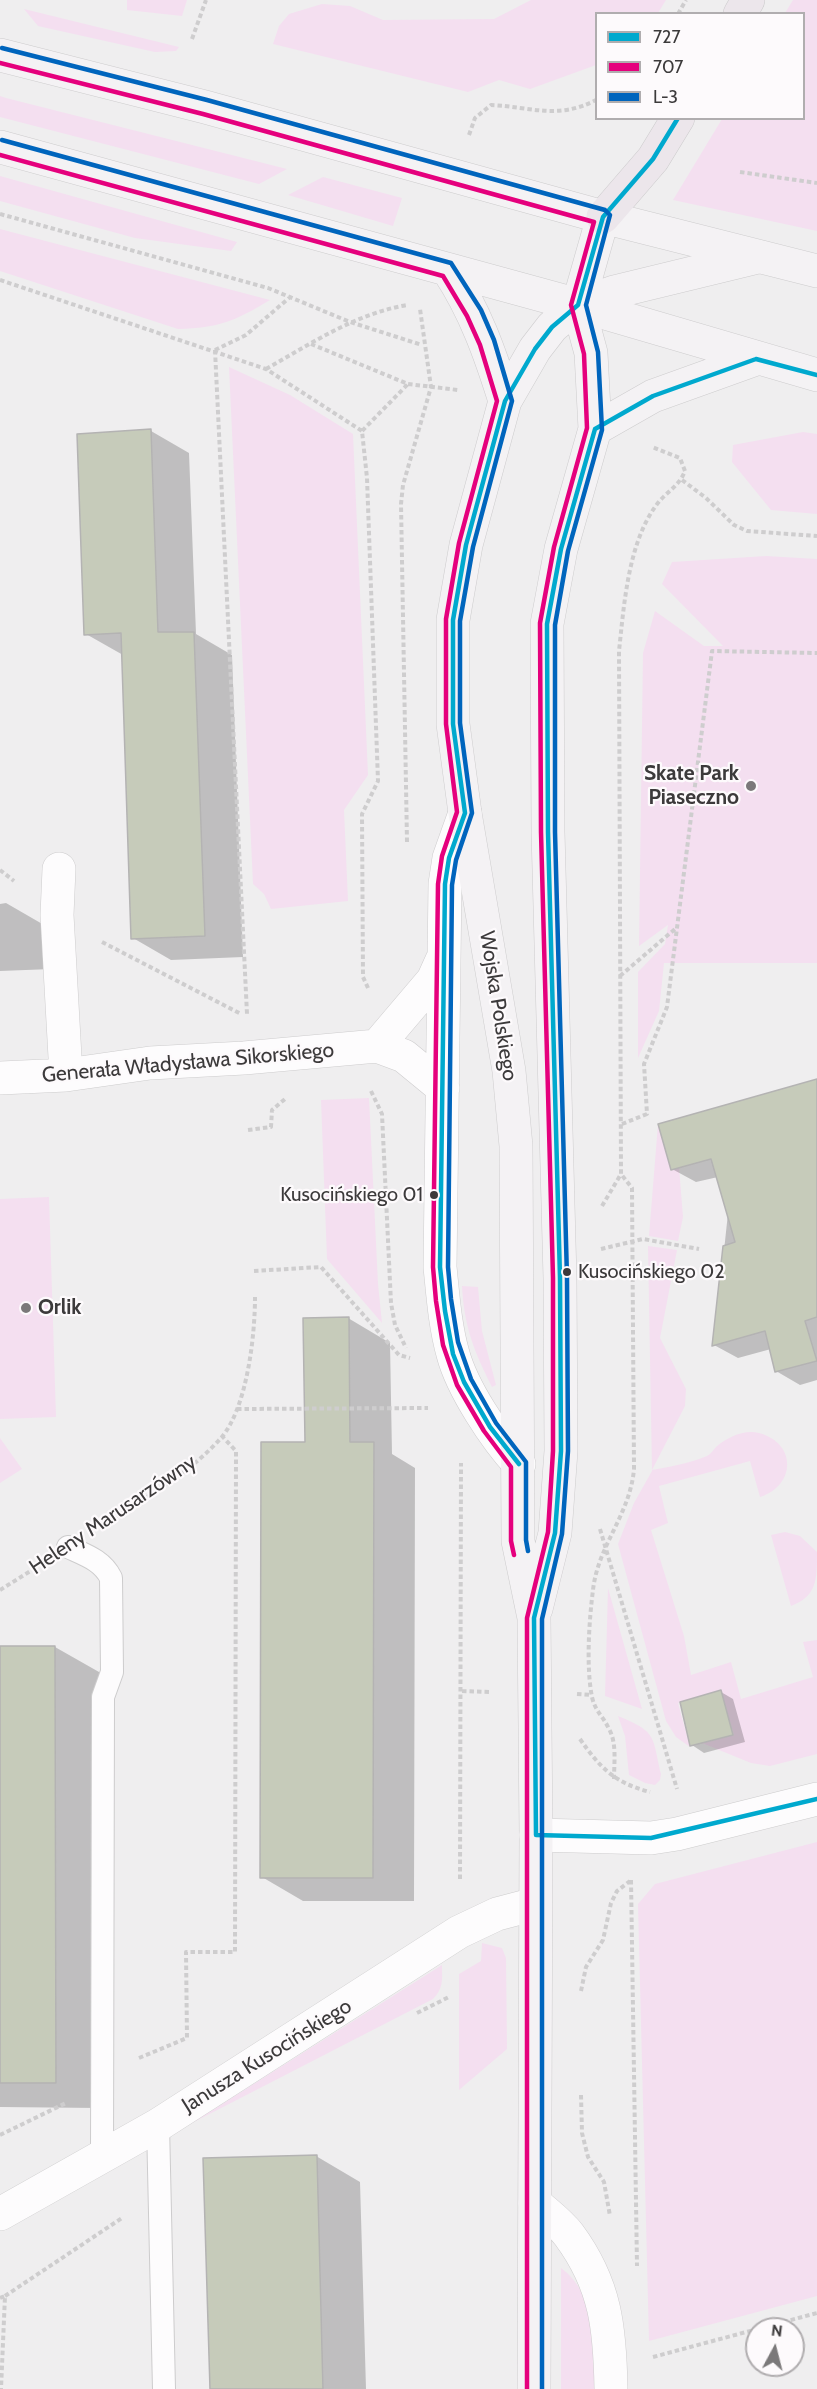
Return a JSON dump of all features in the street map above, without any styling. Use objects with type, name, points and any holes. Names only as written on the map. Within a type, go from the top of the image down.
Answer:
[{"type":"main road","points":[[603,216],[653,159],[677,120]]},
{"type":"street","points":[[0,55],[206,106],[603,216],[817,271]]},
{"type":"street","points":[[0,147],[578,305],[817,375]]},
{"type":"street","points":[[578,305],[603,216]]},
{"type":"street","points":[[578,305],[623,290],[758,257]]},
{"type":"street","points":[[448,270],[474,313],[487,342],[504,401]]},
{"type":"street","name":"Wojska Polskiego","points":[[534,1618],[555,1533],[561,1451],[560,1278],[547,798],[547,624],[561,549],[595,429],[591,352],[578,305],[552,327],[540,342],[504,401],[466,545],[453,620],[453,724],[465,813],[509,1071],[516,1146],[518,1541],[534,1618],[536,1834],[534,2389]]},
{"type":"street","points":[[595,429],[653,396],[756,359]]},
{"type":"street","points":[[465,813],[449,858],[445,884],[440,1267],[453,1357],[501,1445],[519,1464]]},
{"type":"street","points":[[59,869],[57,915],[66,1075]]},
{"type":"street","points":[[443,958],[433,980],[377,1046],[404,1056],[443,1088]]},
{"type":"street","name":"Generała Władysława Sikorskiego","points":[[0,1078],[66,1075],[150,1063],[244,1059],[377,1046]]},
{"type":"street","points":[[536,1834],[630,1839],[660,1837],[817,1799]]},
{"type":"street","name":"Janusza Kusocińskiego","points":[[0,2214],[159,2125],[459,1932],[497,1914],[535,1904]]},
{"type":"street","points":[[535,2203],[568,2233],[601,2292],[610,2343],[611,2379]]},
{"type":"lane","points":[[68,1547],[96,1560],[106,1568],[111,1578],[112,1672],[103,1697],[102,2155]]},
{"type":"lane","points":[[159,2125],[164,2389]]},
{"type":"path","points":[[192,39],[206,0]]},
{"type":"path","points":[[468,137],[475,118],[491,105],[556,113],[578,110],[595,101]]},
{"type":"path","points":[[740,172],[817,183]]},
{"type":"path","points":[[0,214],[268,288],[350,322],[423,345]]},
{"type":"path","points":[[0,280],[215,350],[266,369],[362,431]]},
{"type":"path","points":[[215,350],[246,335],[289,298]]},
{"type":"path","points":[[407,849],[401,504],[403,485],[431,387],[428,361],[423,345],[420,302]]},
{"type":"path","points":[[266,369],[350,322],[379,310],[410,304]]},
{"type":"path","points":[[310,344],[408,384],[431,387]]},
{"type":"path","points":[[0,870],[57,915],[122,954],[247,1020],[215,350]]},
{"type":"path","points":[[362,431],[408,384]]},
{"type":"path","points":[[362,431],[367,478],[378,781],[362,814],[363,977],[368,984],[375,978]]},
{"type":"path","points":[[631,1788],[614,1779],[615,1749],[609,1729],[596,1713],[591,1695],[593,1590],[605,1545],[627,1505],[634,1469],[632,1188],[621,1174],[619,651],[632,559],[655,507],[682,480],[685,471],[680,458],[663,451]]},
{"type":"path","points":[[682,480],[714,504],[734,525],[747,531],[817,536]]},
{"type":"path","points":[[622,1124],[647,1114],[644,1064],[667,1006],[712,651],[817,653]]},
{"type":"path","points":[[620,976],[676,929]]},
{"type":"path","points":[[254,1271],[321,1267],[399,1355],[413,1358],[403,1345],[391,1303],[382,1114],[370,1089]]},
{"type":"path","points":[[248,1130],[271,1127],[272,1110],[282,1100],[291,1097]]},
{"type":"path","points":[[594,1251],[643,1239],[699,1249]]},
{"type":"path","name":"Heleny Marusarzówny","points":[[0,1590],[183,1473],[222,1436],[237,1409],[250,1359],[255,1330],[255,1297]]},
{"type":"path","points":[[237,1409],[434,1408]]},
{"type":"path","points":[[0,2135],[80,2096],[102,2073],[187,2038],[186,1952],[234,1952],[236,1451],[222,1436]]},
{"type":"path","points":[[460,1879],[461,1456]]},
{"type":"path","points":[[600,1526],[679,1796]]},
{"type":"path","points":[[462,1691],[501,1693]]},
{"type":"path","points":[[580,1997],[586,1967],[603,1940],[611,1903],[617,1891],[631,1880],[641,1877]]},
{"type":"path","points":[[631,1880],[637,2267]]},
{"type":"path","points":[[581,2087],[582,2133],[588,2157],[604,2182],[610,2223]]},
{"type":"path","points":[[1,2389],[2,2297],[161,2190]]},
{"type":"path","points":[[611,2379],[817,2313]]},
{"type":"shaded area","points":[[127,0],[187,0],[182,16],[127,10]]},
{"type":"shaded area","points":[[531,0],[666,0],[659,12],[595,12],[595,65],[530,89],[499,80],[468,92],[273,44],[279,26],[289,14],[322,4],[350,6],[383,20],[494,19]]},
{"type":"shaded area","points":[[793,0],[817,0],[817,231],[673,200],[721,120],[805,120],[805,12],[786,12]]},
{"type":"shaded area","points":[[24,9],[179,47],[176,51],[155,52],[38,26]]},
{"type":"shaded area","points":[[0,96],[287,169],[259,184],[0,117]]},
{"type":"shaded area","points":[[0,176],[237,242],[231,251],[135,238],[0,201]]},
{"type":"shaded area","points":[[323,177],[402,198],[393,226],[288,195]]},
{"type":"shaded area","points":[[0,229],[270,300],[226,322],[205,327],[178,329],[0,271]]},
{"type":"shaded area","points":[[229,367],[290,395],[353,434],[368,775],[344,810],[348,901],[271,909],[264,894],[253,884]]},
{"type":"shaded area","points":[[803,432],[817,434],[817,514],[771,510],[732,462],[733,445]]},
{"type":"shaded area","name":"Skate Park Piaseczno","points":[[766,556],[817,559],[817,963],[664,963],[659,1011],[638,1058],[638,972],[665,944],[668,925],[639,946],[643,653],[655,611],[704,646],[723,646],[662,584],[672,562]]},
{"type":"shaded area","points":[[369,1098],[382,1323],[327,1259],[321,1100]]},
{"type":"shaded area","points":[[658,1124],[671,1169],[679,1167],[683,1217],[678,1241],[649,1236]]},
{"type":"shaded area","name":"Orlik","points":[[49,1197],[56,1417],[0,1419],[0,1199]]},
{"type":"shaded area","points":[[648,1246],[677,1250],[660,1338],[686,1389],[685,1406],[652,1470],[707,1456],[725,1440],[748,1432],[759,1433],[771,1438],[786,1455],[786,1475],[772,1492],[760,1497],[750,1461],[659,1486],[668,1523],[651,1530],[684,1636],[691,1675],[731,1662],[741,1699],[813,1677],[803,1642],[817,1640],[817,1754],[770,1766],[751,1763],[702,1743],[734,1735],[721,1691],[678,1703],[690,1747],[676,1737],[666,1721],[618,1544],[634,1503],[652,1471]]},
{"type":"shaded area","points":[[462,1286],[478,1287],[482,1331],[496,1385],[492,1387],[471,1338],[465,1314]]},
{"type":"shaded area","points":[[0,1438],[22,1469],[0,1483]]},
{"type":"shaded area","points":[[785,1532],[800,1536],[817,1552],[814,1586],[806,1597],[791,1606],[771,1535]]},
{"type":"shaded area","points":[[608,1588],[642,1709],[605,1696]]},
{"type":"shaded area","points":[[618,1716],[640,1726],[651,1736],[661,1774],[660,1780],[655,1785],[629,1775],[625,1736]]},
{"type":"shaded area","points":[[817,1842],[817,2296],[649,2341],[638,1904],[655,1884]]},
{"type":"shaded area","points":[[482,1943],[502,1948],[506,1958],[507,2049],[459,2090],[459,1974],[481,1961]]},
{"type":"shaded area","points":[[442,1965],[441,1987],[433,1999],[192,2123]]},
{"type":"shaded area","points":[[561,2268],[573,2279],[588,2307],[594,2340],[594,2389],[561,2389]]},
{"type":"building","points":[[151,429],[158,632],[194,632],[205,936],[131,939],[121,633],[84,635],[77,434]]},
{"type":"building","points":[[817,1079],[817,1317],[805,1321],[817,1361],[775,1372],[765,1331],[712,1346],[723,1246],[735,1242],[711,1159],[671,1170],[658,1124]]},
{"type":"building","points":[[349,1317],[350,1442],[374,1442],[373,1878],[260,1878],[261,1442],[305,1442],[303,1318]]},
{"type":"building","points":[[0,1646],[55,1646],[56,2083],[0,2083]]},
{"type":"building","points":[[721,1690],[733,1735],[690,1746],[680,1702]]},
{"type":"building","points":[[317,2155],[323,2389],[210,2389],[203,2158]]},
{"type":"transit line","name":"L-3","points":[[2,48],[207,100],[605,210],[610,215],[586,305],[598,352],[602,430],[568,551],[555,625],[555,832],[567,1278],[568,1451],[562,1534],[542,1619],[542,2389]]},
{"type":"transit line","name":"707","points":[[0,63],[203,114],[594,222],[571,305],[584,354],[587,428],[554,547],[540,623],[541,832],[553,1278],[553,1451],[548,1532],[527,1618],[527,2389]]},
{"type":"transit line","name":"727","points":[[578,305],[603,217],[653,159],[677,120]]},
{"type":"transit line","name":"L-3","points":[[2,140],[451,263],[481,310],[494,340],[512,401],[473,547],[460,621],[460,723],[472,813],[456,860],[452,885],[448,1267],[458,1342],[471,1379],[496,1423],[526,1462],[528,1551]]},
{"type":"transit line","name":"707","points":[[0,155],[443,276],[467,316],[480,345],[497,401],[459,543],[446,619],[446,724],[457,812],[442,856],[438,884],[433,1267],[443,1345],[457,1385],[484,1431],[511,1467],[511,1541],[514,1555]]},
{"type":"transit line","name":"727","points":[[519,1464],[490,1427],[464,1382],[453,1354],[440,1267],[445,884],[449,858],[465,813],[453,724],[453,620],[466,545],[505,401],[535,349],[552,327],[578,305]]},
{"type":"transit line","name":"727","points":[[756,359],[817,375]]},
{"type":"transit line","name":"727","points":[[536,1835],[534,1618],[555,1533],[561,1451],[560,1278],[548,832],[547,624],[561,549],[595,429],[653,396],[756,359]]},
{"type":"transit line","name":"727","points":[[536,1835],[651,1838],[817,1799]]},
{"type":"place","name":"Skate Park Piaseczno","points":[[751,786]]},
{"type":"place","name":"Kusocińskiego 01","points":[[434,1195]]},
{"type":"place","name":"Kusocińskiego 02","points":[[567,1272]]},
{"type":"place","name":"Orlik","points":[[26,1308]]}]
